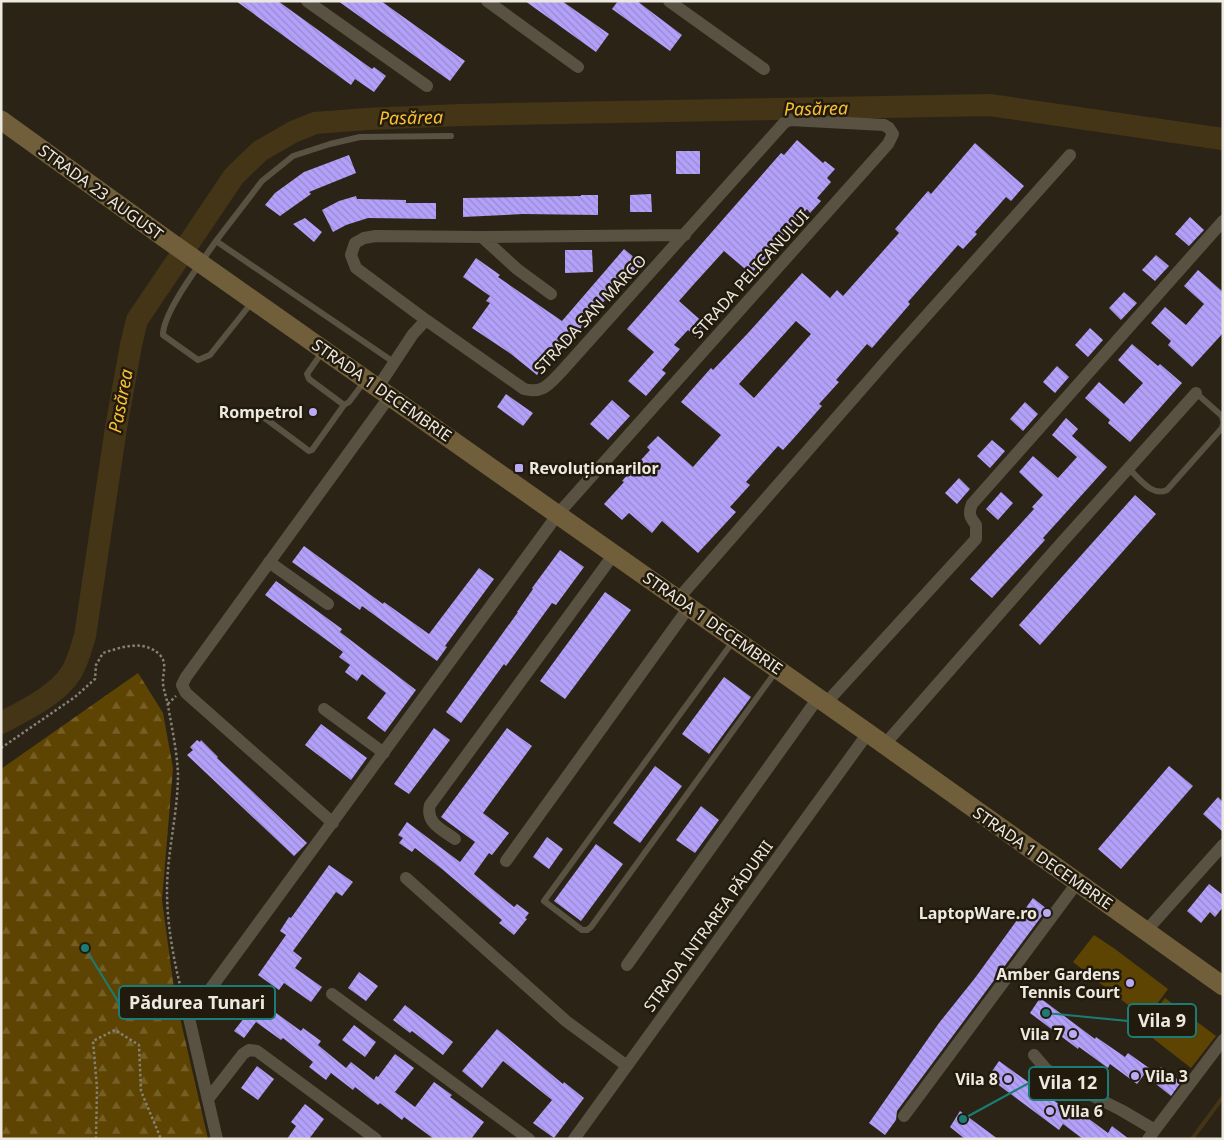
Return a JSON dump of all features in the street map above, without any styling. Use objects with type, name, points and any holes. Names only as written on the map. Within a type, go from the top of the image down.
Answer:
[{"type":"main road","name":"STRADA 23 AUGUST","points":[[1,120],[201,263]]},
{"type":"main road","name":"STRADA 1 DECEMBRIE","points":[[201,263],[885,744],[1223,986]]},
{"type":"street","points":[[308,1],[427,86]]},
{"type":"street","points":[[487,1],[578,67]]},
{"type":"street","points":[[669,1],[764,69]]},
{"type":"street","name":"STRADA SAN MARCO","points":[[426,320],[524,388],[533,391],[541,390],[562,372],[779,128],[790,120]]},
{"type":"street","name":"STRADA PELICANULUI","points":[[558,514],[888,144],[893,134],[890,128],[884,125],[790,120]]},
{"type":"street","points":[[506,861],[684,603],[893,353],[1070,154]]},
{"type":"street","points":[[627,965],[822,700],[976,539],[976,525],[969,513],[972,504],[1223,221]]},
{"type":"street","points":[[333,823],[186,693],[182,685],[269,562],[378,387],[426,320],[356,268],[351,255],[355,243],[364,238],[376,236],[685,235]]},
{"type":"street","points":[[482,237],[517,269],[551,294]]},
{"type":"street","points":[[885,744],[1196,393]]},
{"type":"street","points":[[217,1139],[189,1018],[558,514]]},
{"type":"street","points":[[455,839],[429,818],[430,805],[614,554]]},
{"type":"street","points":[[269,562],[328,604]]},
{"type":"street","points":[[324,709],[384,753]]},
{"type":"street","name":"STRADA INTRAREA PĂDURII","points":[[574,1139],[868,733]]},
{"type":"street","points":[[1146,931],[1223,845]]},
{"type":"street","points":[[406,878],[566,1020],[627,1066]]},
{"type":"street","points":[[904,1116],[1077,882]]},
{"type":"street","points":[[332,994],[529,1139]]},
{"type":"street","points":[[1034,1055],[1046,1069],[1069,1084],[1121,1110],[1151,1134],[1223,1040]]},
{"type":"street","points":[[208,1099],[242,1054],[249,1050],[257,1052],[376,1139]]},
{"type":"lane","points":[[254,300],[210,355],[198,360],[164,335],[163,326],[170,309],[216,241],[262,181],[293,156],[330,144],[360,138],[451,136]]},
{"type":"lane","points":[[216,241],[395,363]]},
{"type":"lane","points":[[324,350],[308,374],[309,379],[344,405]]},
{"type":"lane","points":[[258,413],[309,451],[312,450],[344,405],[378,387]]},
{"type":"lane","points":[[1129,469],[1154,492],[1161,493],[1168,490],[1222,428],[1222,416],[1196,393]]},
{"type":"lane","points":[[734,639],[544,901],[582,930],[587,930],[591,927],[778,670]]},
{"type":"path","points":[[1,748],[75,697],[95,679],[96,665],[103,653],[138,645],[153,650],[162,657],[165,669],[163,684],[168,704],[178,772],[177,799],[168,868],[168,914],[176,966],[189,1018]]},
{"type":"path","points":[[96,1139],[97,1088],[93,1041],[115,1030],[139,1045],[141,1091],[160,1139]]},
{"type":"green space","points":[[138,673],[163,713],[173,768],[162,900],[175,996],[208,1139],[1,1139],[1,769]]},
{"type":"green space","name":"Amber Gardens Tennis Court","points":[[1094,935],[1168,989],[1146,1019],[1073,962]]},
{"type":"green space","points":[[1165,998],[1216,1036],[1191,1068],[1141,1029]]},
{"type":"building","points":[[236,1],[278,1],[372,69],[374,67],[386,76],[374,92],[355,79],[351,85]]},
{"type":"building","points":[[338,1],[381,1],[465,61],[450,81]]},
{"type":"building","points":[[525,1],[562,1],[609,34],[596,52]]},
{"type":"building","points":[[618,1],[637,1],[682,35],[670,51],[612,9]]},
{"type":"building","points":[[797,140],[823,163],[825,161],[835,169],[827,178],[831,182],[817,198],[821,201],[810,213],[807,209],[780,239],[784,242],[771,256],[769,254],[751,274],[724,251],[694,284],[679,301],[706,325],[696,337],[688,330],[674,345],[680,349],[662,370],[666,373],[646,396],[628,381],[654,352],[627,329],[781,153],[784,155]]},
{"type":"building","points":[[975,143],[1024,186],[1011,201],[1006,197],[975,232],[977,234],[963,249],[958,245],[908,302],[910,304],[872,348],[867,344],[836,380],[839,382],[819,404],[822,406],[783,450],[778,446],[746,482],[750,485],[730,507],[736,512],[698,553],[662,521],[652,533],[629,513],[622,520],[604,504],[650,450],[647,447],[658,436],[693,467],[721,435],[681,402],[711,368],[713,370],[749,332],[802,273],[830,298],[837,290],[843,296],[899,233],[895,229],[928,191],[931,194]],"holes":[[[796,321],[811,334],[754,398],[739,384]]]},
{"type":"building","points":[[676,151],[700,151],[700,174],[676,174]]},
{"type":"building","points":[[349,155],[356,173],[309,192],[311,194],[280,216],[265,205],[275,193],[304,172]]},
{"type":"building","points":[[651,194],[652,212],[630,212],[630,195]]},
{"type":"building","points":[[598,195],[598,215],[523,214],[463,217],[463,198]]},
{"type":"building","points":[[356,196],[357,199],[406,200],[406,203],[436,203],[436,219],[368,218],[346,225],[333,232],[322,210],[339,201]]},
{"type":"building","points":[[1190,217],[1204,230],[1189,246],[1175,234]]},
{"type":"building","points":[[305,218],[322,232],[314,242],[293,224]]},
{"type":"building","points":[[624,249],[641,263],[605,300],[574,336],[572,334],[552,360],[550,358],[537,375],[511,354],[472,328],[490,303],[486,301],[490,296],[463,277],[476,258],[500,275],[498,277],[562,321]]},
{"type":"building","points":[[565,250],[592,250],[593,272],[565,273]]},
{"type":"building","points":[[1156,255],[1169,266],[1155,281],[1142,270]]},
{"type":"building","points":[[1198,270],[1223,292],[1223,333],[1192,367],[1168,345],[1171,341],[1151,323],[1165,307],[1186,325],[1204,304],[1184,286]]},
{"type":"building","points":[[1124,292],[1137,303],[1121,320],[1109,308]]},
{"type":"building","points":[[1090,328],[1103,340],[1088,357],[1075,345]]},
{"type":"building","points":[[1132,344],[1182,383],[1130,442],[1108,423],[1110,420],[1085,398],[1099,382],[1124,404],[1143,383],[1118,360]]},
{"type":"building","points":[[1057,366],[1069,377],[1055,393],[1043,382]]},
{"type":"building","points":[[506,394],[533,413],[523,426],[497,407]]},
{"type":"building","points":[[612,400],[630,416],[608,440],[590,424]]},
{"type":"building","points":[[1025,402],[1038,414],[1023,431],[1010,419]]},
{"type":"building","points":[[1066,418],[1078,429],[1072,436],[1107,467],[1043,538],[1045,540],[992,598],[970,579],[1034,509],[1032,507],[1043,495],[1019,472],[1033,456],[1058,478],[1077,457],[1052,435]]},
{"type":"building","points":[[992,440],[1005,451],[990,468],[977,456]]},
{"type":"building","points":[[959,478],[970,489],[957,504],[945,493]]},
{"type":"building","points":[[1001,492],[1013,503],[998,520],[986,509]]},
{"type":"building","points":[[1135,495],[1156,514],[1040,645],[1019,625]]},
{"type":"building","points":[[304,546],[383,604],[384,602],[429,634],[479,568],[494,579],[445,646],[447,647],[437,661],[362,606],[360,610],[292,562]]},
{"type":"building","points":[[560,550],[584,567],[556,605],[552,603],[461,723],[446,712]]},
{"type":"building","points":[[276,581],[342,629],[340,632],[416,690],[385,732],[367,718],[386,693],[362,674],[357,681],[345,672],[350,665],[339,657],[343,652],[265,595]]},
{"type":"building","points":[[605,592],[631,610],[565,699],[540,681]]},
{"type":"building","points":[[724,677],[751,697],[709,754],[682,734]]},
{"type":"building","points":[[321,724],[367,758],[351,780],[305,745]]},
{"type":"building","points":[[434,728],[450,740],[409,794],[394,784]]},
{"type":"building","points":[[507,728],[532,746],[483,813],[509,833],[492,855],[489,853],[474,874],[514,907],[517,904],[529,913],[525,918],[527,919],[514,935],[499,923],[502,920],[442,869],[415,848],[412,852],[399,843],[403,838],[398,835],[407,822],[460,862],[475,842],[441,817]]},
{"type":"building","points":[[197,740],[200,742],[201,740],[217,758],[307,843],[294,856],[187,755],[193,750],[190,747]]},
{"type":"building","points":[[655,766],[682,786],[640,843],[613,823]]},
{"type":"building","points":[[1169,766],[1193,786],[1121,869],[1098,849]]},
{"type":"building","points":[[1218,797],[1223,802],[1223,832],[1203,814]]},
{"type":"building","points":[[701,806],[719,820],[695,853],[676,840]]},
{"type":"building","points":[[547,837],[563,849],[549,869],[533,857]]},
{"type":"building","points":[[596,844],[623,864],[581,921],[554,901]]},
{"type":"building","points":[[329,865],[353,882],[342,896],[336,892],[293,951],[302,958],[295,968],[322,987],[311,1002],[284,983],[279,990],[258,975],[286,935],[280,931],[289,917],[291,918]]},
{"type":"building","points":[[1209,884],[1223,895],[1223,907],[1215,917],[1210,912],[1201,923],[1187,911]]},
{"type":"building","points":[[1033,898],[1047,909],[897,1111],[896,1120],[885,1135],[869,1123],[939,1023],[975,978]]},
{"type":"building","points":[[359,972],[378,986],[366,1001],[348,988]]},
{"type":"building","points":[[240,987],[301,1031],[303,1028],[321,1041],[318,1045],[346,1068],[351,1062],[374,1080],[395,1054],[414,1068],[395,1092],[415,1107],[434,1082],[452,1095],[450,1097],[484,1122],[471,1139],[434,1139],[404,1117],[402,1120],[380,1103],[378,1105],[355,1087],[353,1090],[331,1073],[326,1080],[309,1067],[313,1062],[283,1038],[281,1040],[256,1022],[244,1038],[234,1031],[244,1018],[227,1005]]},
{"type":"building","points":[[1040,998],[1095,1039],[1096,1037],[1125,1057],[1128,1053],[1149,1068],[1137,1084],[1110,1064],[1108,1068],[1079,1047],[1078,1049],[1030,1013]]},
{"type":"building","points":[[405,1005],[453,1042],[443,1055],[412,1031],[410,1033],[393,1020]]},
{"type":"building","points":[[354,1025],[376,1042],[365,1057],[342,1040]]},
{"type":"building","points":[[497,1029],[563,1084],[564,1082],[584,1098],[554,1138],[533,1123],[552,1100],[503,1061],[482,1088],[462,1071]]},
{"type":"building","points":[[999,1061],[1078,1118],[1081,1113],[1108,1133],[1112,1126],[1129,1139],[1083,1139],[1063,1124],[1059,1130],[988,1077]]},
{"type":"building","points":[[257,1066],[274,1079],[258,1100],[241,1088]]},
{"type":"building","points":[[1161,1067],[1181,1082],[1171,1096],[1151,1080]]},
{"type":"building","points":[[305,1104],[324,1119],[309,1139],[287,1139],[296,1126],[291,1122]]},
{"type":"building","points":[[960,1111],[998,1139],[965,1139],[950,1127]]},
{"type":"waterway","name":"Pasărea","points":[[1,723],[49,696],[65,681],[76,664],[85,636],[116,428],[137,320],[234,176],[260,151],[293,132],[315,123],[461,115],[990,105],[1223,139]]},
{"type":"waterway","points":[[1192,1139],[1223,1097]]},
{"type":"place","name":"Rompetrol","points":[[313,412]]},
{"type":"place","name":"Revoluționarilor","points":[[519,468]]},
{"type":"place","name":"LaptopWare.ro","points":[[1047,913]]},
{"type":"place","name":"Pădurea Tunari","points":[[85,948]]},
{"type":"place","name":"Amber Gardens Tennis Court","points":[[1130,983]]},
{"type":"place","name":"Vila 9","points":[[1046,1013]]},
{"type":"place","name":"Vila 7","points":[[1073,1034]]},
{"type":"place","name":"Vila 3","points":[[1135,1076]]},
{"type":"place","name":"Vila 8","points":[[1008,1079]]},
{"type":"place","name":"Vila 6","points":[[1050,1111]]},
{"type":"place","name":"Vila 12","points":[[963,1119]]}]
